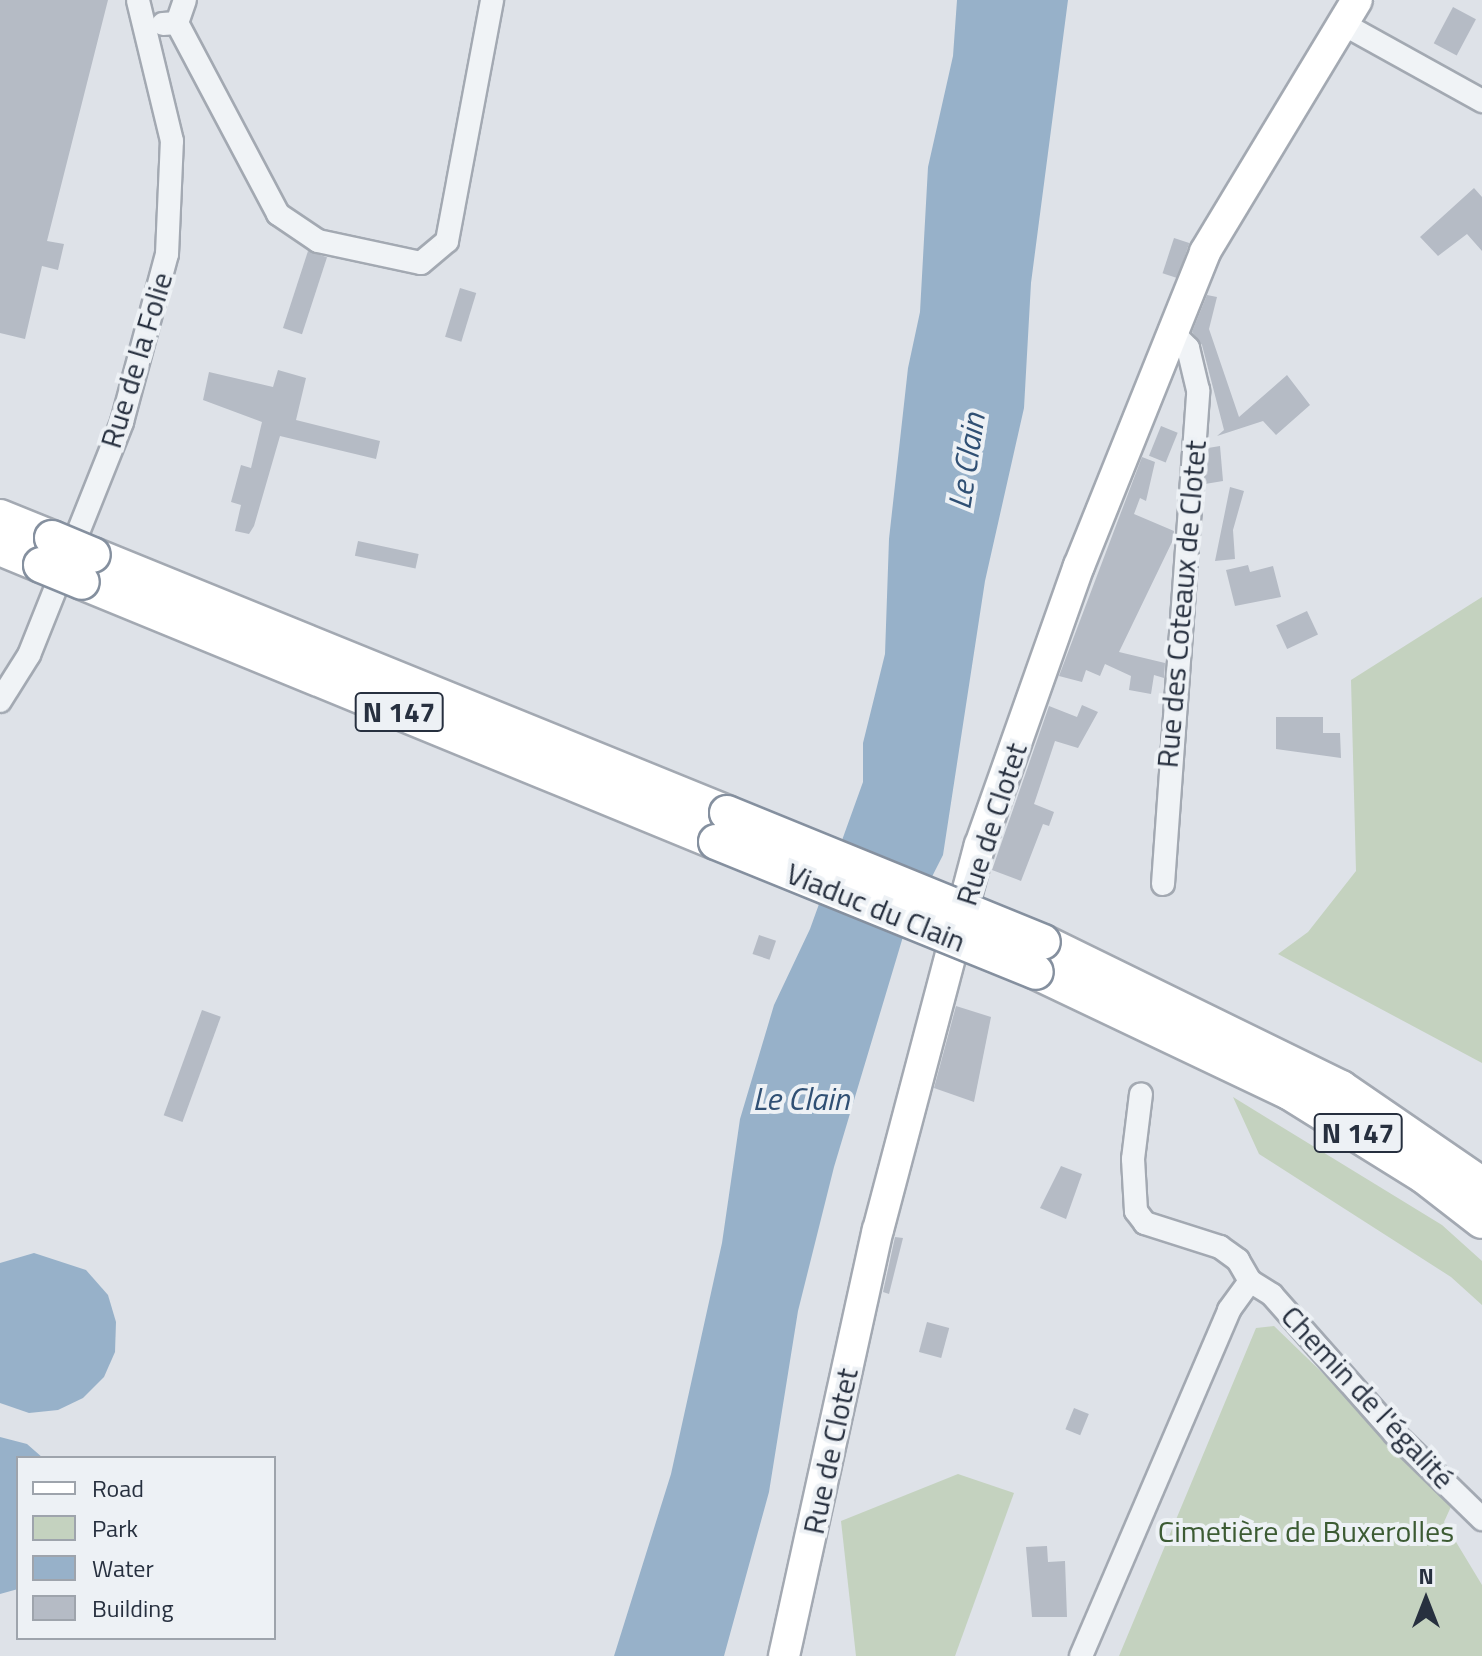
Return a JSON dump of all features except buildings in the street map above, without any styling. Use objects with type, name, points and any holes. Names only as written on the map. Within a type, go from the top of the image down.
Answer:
[{"type":"highway","name":"N 147","points":[[0,517],[46,552]]},
{"type":"highway","name":"N 147","points":[[0,548],[46,552]]},
{"type":"highway","name":"Viaduc du Clain","points":[[46,552],[1039,957]]},
{"type":"highway","name":"N 147","points":[[1039,957],[1341,1088],[1482,1185]]},
{"type":"highway","name":"N 147","points":[[1039,957],[1289,1092],[1424,1176],[1482,1221]]},
{"type":"main road","name":"Rue de Clotet","points":[[784,1656],[878,1230],[980,845],[1079,566],[1205,252],[1351,12]]},
{"type":"street","name":"Rue de la Folie","points":[[0,701],[29,655],[122,422],[167,254],[172,141],[138,0]]},
{"type":"street","points":[[185,0],[177,23],[278,214],[318,241],[421,263],[447,241],[492,0]]},
{"type":"street","points":[[1351,12],[1482,101]]},
{"type":"street","points":[[146,24],[177,23]]},
{"type":"street","name":"Rue des Coteaux de Clotet","points":[[1163,884],[1198,390],[1188,348],[1172,332]]},
{"type":"street","name":"Chemin de l'égalité","points":[[1141,1094],[1133,1159],[1136,1211],[1145,1223],[1220,1247],[1238,1260],[1250,1281],[1272,1295],[1395,1434],[1482,1519]]},
{"type":"street","points":[[1081,1656],[1229,1310],[1250,1281]]},
{"type":"green space","points":[[1482,597],[1482,1063],[1278,954],[1308,932],[1356,871],[1351,680]]},
{"type":"green space","points":[[1233,1097],[1442,1225],[1482,1261],[1482,1305],[1451,1277],[1259,1154]]},
{"type":"green space","name":"Cimetière de Buxerolles","points":[[1274,1326],[1454,1500],[1444,1522],[1482,1585],[1482,1656],[1119,1656],[1256,1328]]},
{"type":"green space","points":[[958,1474],[1014,1493],[955,1656],[856,1656],[841,1521]]},
{"type":"water","name":"Le Clain","points":[[957,0],[1068,0],[1031,283],[1024,408],[985,581],[943,855],[905,930],[834,1167],[798,1311],[769,1492],[724,1656],[614,1656],[671,1474],[722,1243],[740,1119],[774,1005],[810,929],[863,782],[863,743],[885,654],[889,539],[908,368],[920,312],[928,167],[953,56]]},
{"type":"water","points":[[34,1253],[86,1270],[108,1295],[116,1322],[115,1352],[104,1377],[83,1398],[58,1410],[29,1413],[0,1403],[0,1263]]},
{"type":"water","points":[[0,1437],[27,1444],[41,1456],[16,1456],[16,1590],[0,1594]]}]
